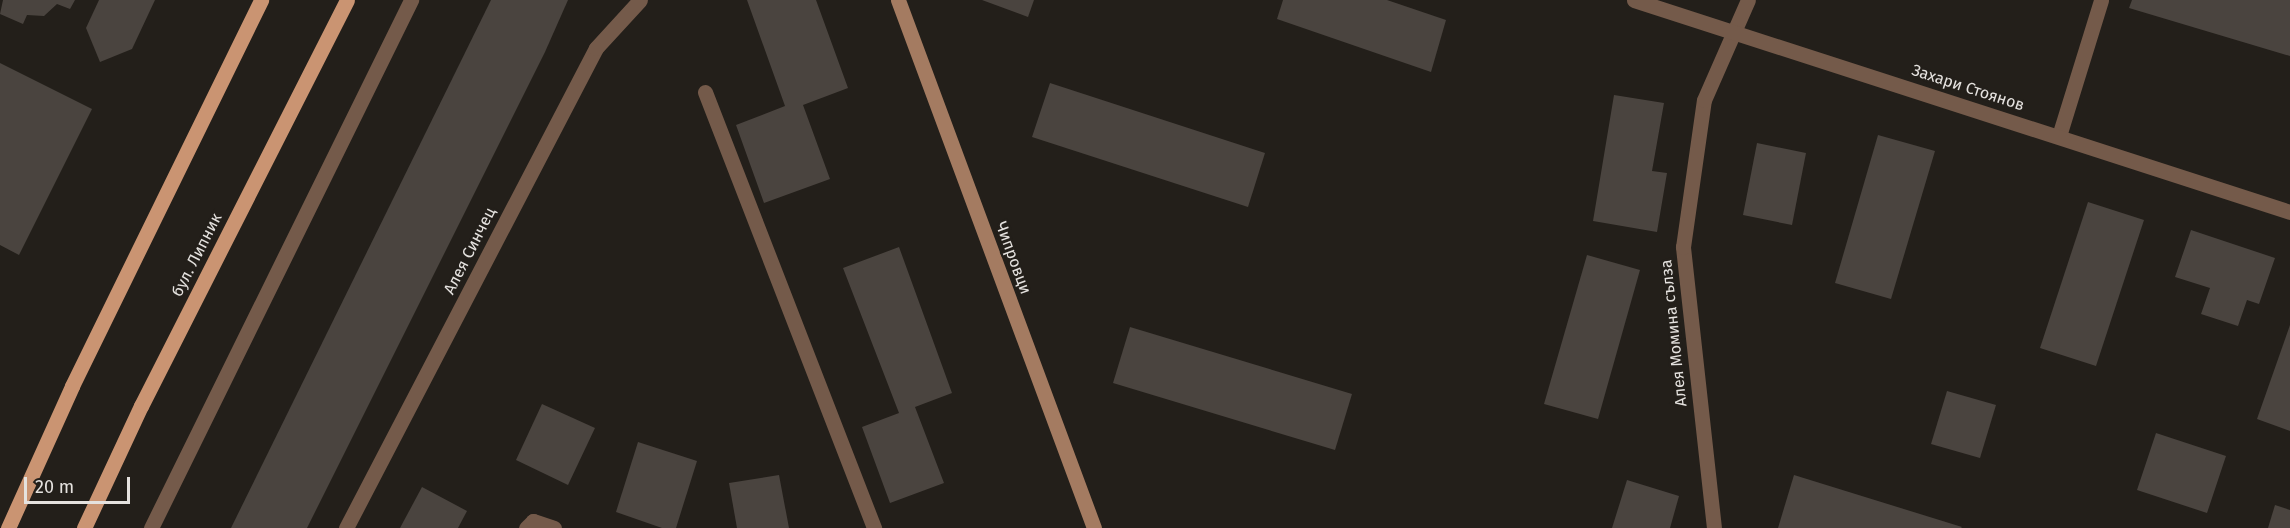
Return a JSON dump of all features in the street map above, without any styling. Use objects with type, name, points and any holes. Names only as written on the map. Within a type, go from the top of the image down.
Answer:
[{"type":"main road","points":[[8,528],[72,386],[261,0]]},
{"type":"main road","name":"бул. Липник","points":[[84,528],[141,406],[346,0]]},
{"type":"main road","name":"Чипровци","points":[[898,0],[1094,528]]},
{"type":"street","points":[[151,528],[411,0]]},
{"type":"street","name":"Алея Синчец","points":[[346,528],[596,48],[640,0]]},
{"type":"street","name":"Захари Стоянов","points":[[1634,0],[2290,212]]},
{"type":"street","name":"Алея Момина сълза","points":[[1714,528],[1683,247],[1704,100],[1748,0]]},
{"type":"street","points":[[2059,136],[2101,0]]},
{"type":"street","points":[[705,92],[874,528]]},
{"type":"street","points":[[526,528],[533,521],[554,528]]},
{"type":"building","points":[[3,0],[75,0],[70,9],[57,4],[44,16],[27,15],[23,24],[0,14]]},
{"type":"building","points":[[99,0],[155,0],[132,49],[100,62],[86,28]]},
{"type":"building","points":[[491,0],[568,0],[545,52],[307,528],[231,528]]},
{"type":"building","points":[[747,0],[816,0],[848,88],[803,105],[830,179],[764,203],[736,125],[785,106]]},
{"type":"building","points":[[982,0],[1034,0],[1028,17]]},
{"type":"building","points":[[1283,0],[1387,0],[1446,20],[1431,72],[1277,19]]},
{"type":"building","points":[[2132,0],[2290,0],[2290,56],[2129,8]]},
{"type":"building","points":[[0,63],[92,109],[19,255],[0,245]]},
{"type":"building","points":[[1050,83],[1265,153],[1248,207],[1032,137]]},
{"type":"building","points":[[1614,95],[1664,103],[1652,171],[1667,173],[1657,232],[1593,221]]},
{"type":"building","points":[[1878,135],[1935,151],[1891,299],[1835,283]]},
{"type":"building","points":[[1757,143],[1806,153],[1792,225],[1743,215]]},
{"type":"building","points":[[2088,202],[2144,220],[2096,366],[2040,348]]},
{"type":"building","points":[[2191,230],[2275,258],[2259,304],[2247,300],[2238,326],[2201,314],[2210,288],[2175,277]]},
{"type":"building","points":[[899,247],[952,393],[915,407],[944,483],[890,503],[862,427],[899,413],[843,268]]},
{"type":"building","points":[[1587,255],[1640,270],[1598,419],[1544,404]]},
{"type":"building","points":[[2290,325],[2290,431],[2257,419]]},
{"type":"building","points":[[1130,327],[1352,394],[1335,450],[1113,383]]},
{"type":"building","points":[[1947,391],[1996,405],[1980,458],[1931,444]]},
{"type":"building","points":[[542,404],[595,428],[568,485],[516,460]]},
{"type":"building","points":[[2156,433],[2226,456],[2207,513],[2137,490]]},
{"type":"building","points":[[638,442],[697,461],[676,528],[662,528],[616,512]]},
{"type":"building","points":[[779,475],[789,528],[737,528],[729,483]]},
{"type":"building","points":[[1794,475],[1962,527],[1778,528]]},
{"type":"building","points":[[1627,480],[1679,496],[1670,528],[1612,528]]},
{"type":"building","points":[[422,487],[467,511],[458,528],[400,528]]},
{"type":"building","points":[[2275,505],[2290,510],[2290,528],[2268,528]]}]
